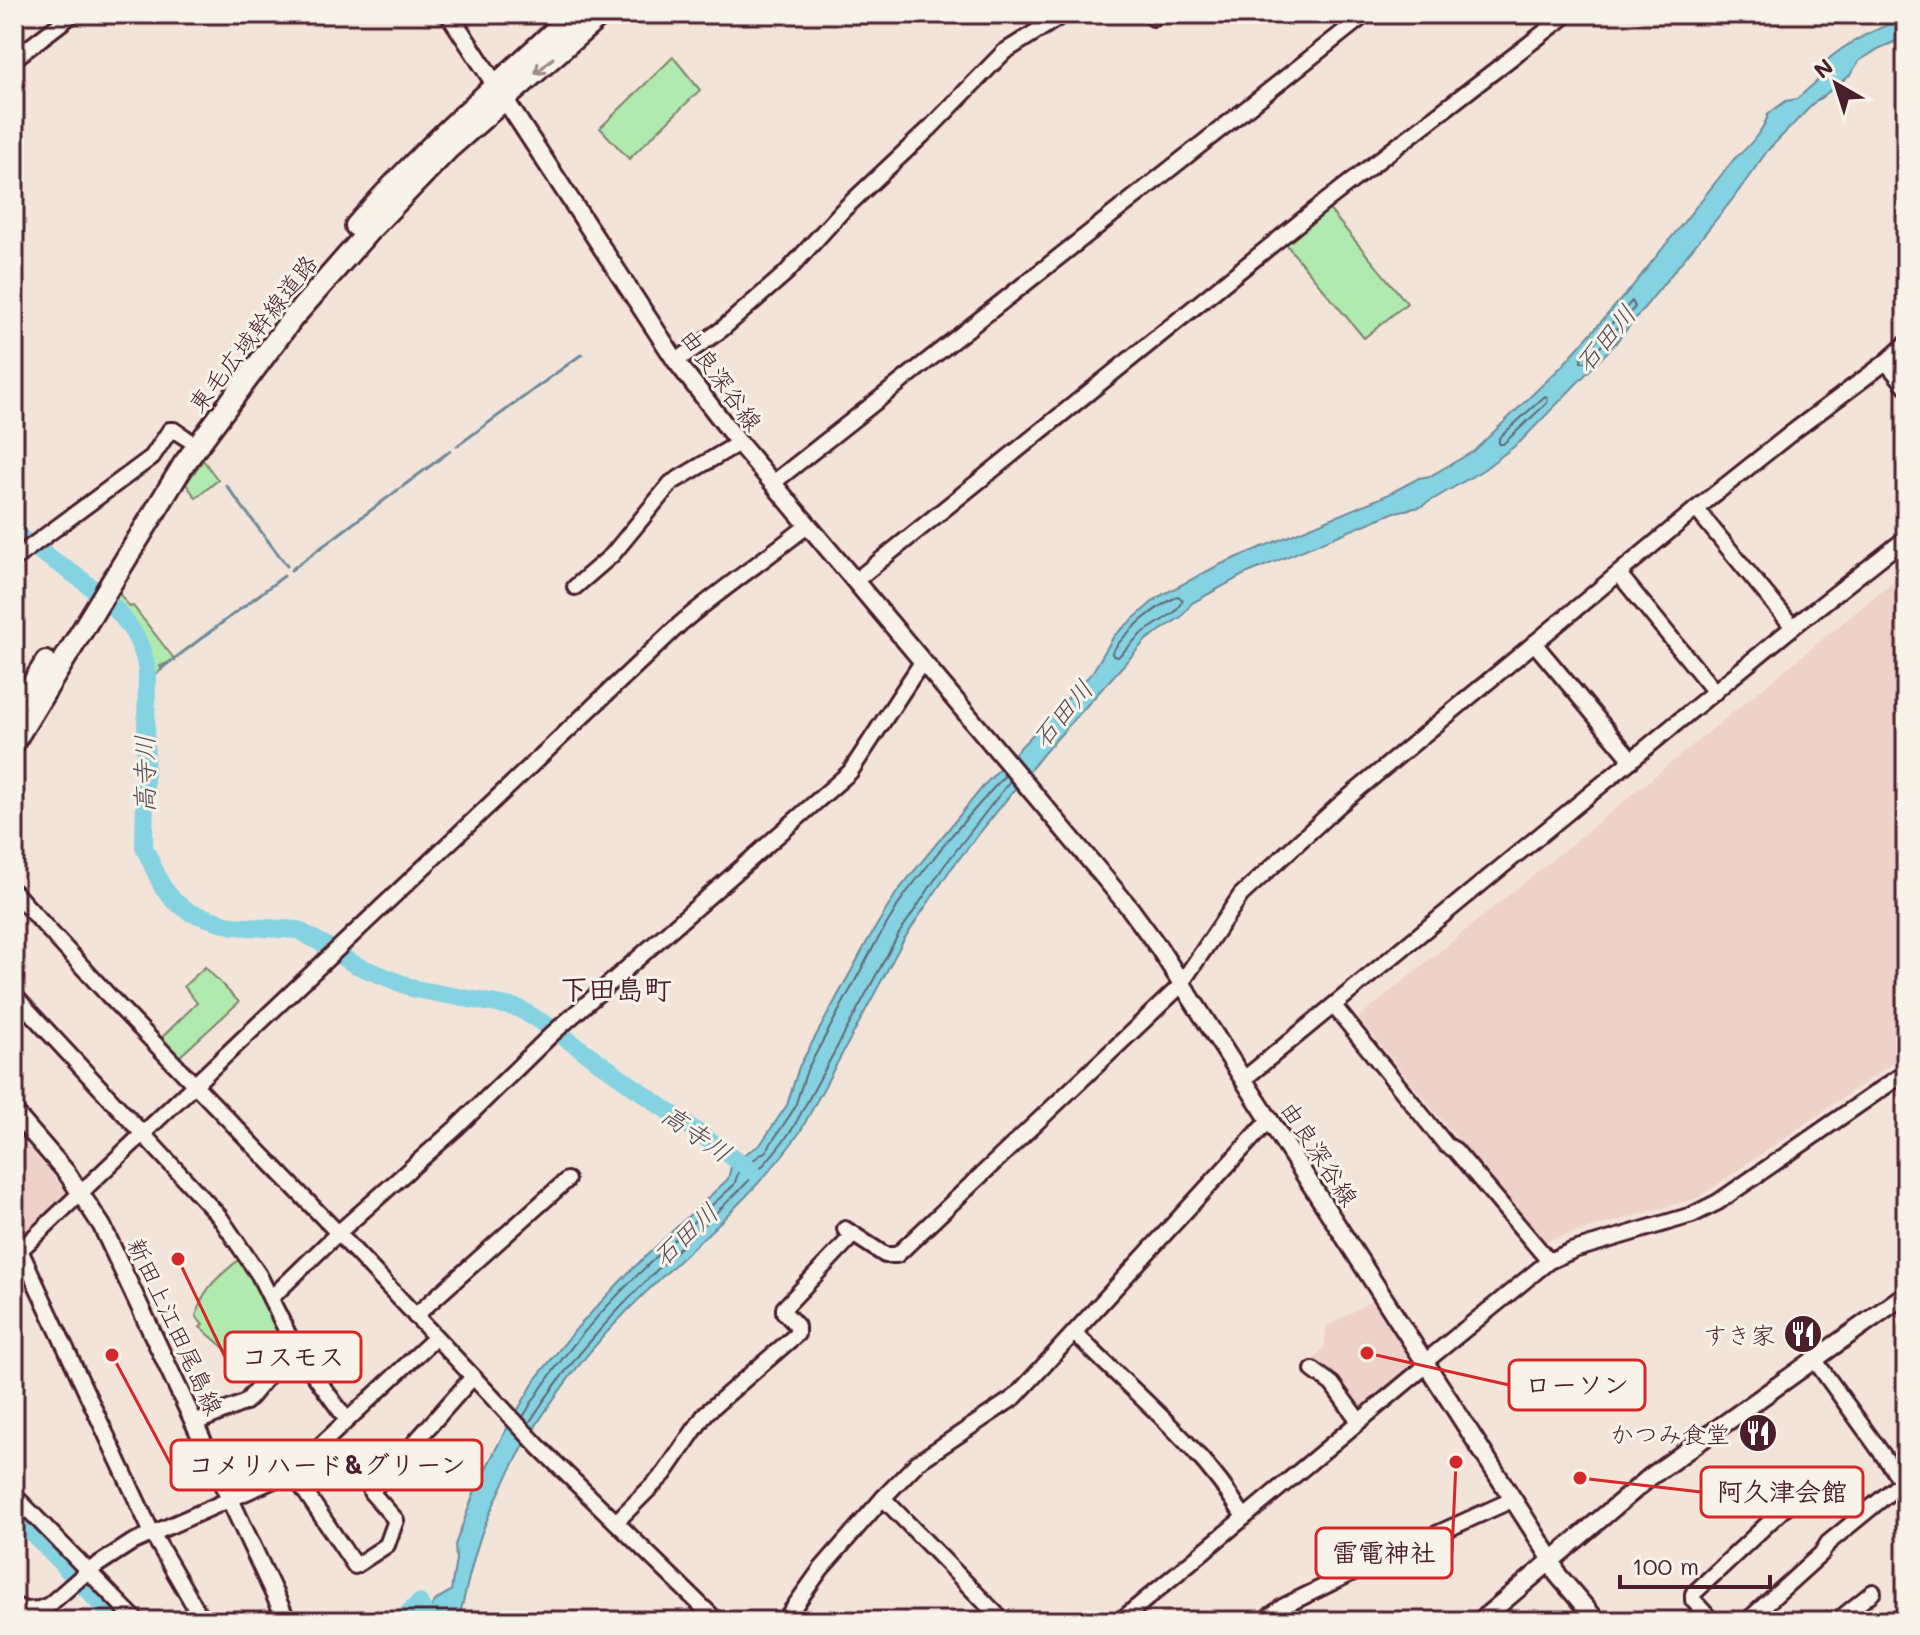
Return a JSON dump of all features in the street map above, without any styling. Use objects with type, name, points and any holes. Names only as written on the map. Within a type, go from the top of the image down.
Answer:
[{"type":"highway","name":"東毛広域幹線道路","points":[[14,714],[184,464],[291,320],[413,184],[573,14]]},
{"type":"highway","name":"東毛広域幹線道路","points":[[14,742],[96,592],[186,438],[282,312],[403,173],[602,14]]},
{"type":"main road","name":"由良深谷線","points":[[449,14],[676,361],[739,443],[1129,907],[1182,983],[1426,1361],[1552,1560],[1557,1574],[1597,1621]]},
{"type":"main road","name":"新田上江田尾島線","points":[[14,1112],[82,1193],[102,1226],[287,1621]]},
{"type":"main road","points":[[1480,1621],[1650,1477],[1906,1294]]},
{"type":"street","points":[[14,59],[73,14]]},
{"type":"street","points":[[676,361],[721,330],[786,273],[843,210],[929,129],[1004,52],[1064,14]]},
{"type":"street","points":[[773,483],[1366,14]]},
{"type":"street","points":[[855,581],[1326,201],[1568,14]]},
{"type":"street","points":[[616,1522],[664,1474],[715,1403],[797,1334],[797,1326],[784,1308],[849,1231],[885,1255],[897,1255],[1182,983],[1241,895],[1338,806],[1696,509],[1906,344]]},
{"type":"street","points":[[1886,362],[1906,386]]},
{"type":"street","points":[[14,559],[152,457],[170,430],[186,438]]},
{"type":"street","points":[[575,587],[612,555],[679,476],[739,443]]},
{"type":"street","points":[[1696,509],[1793,627]]},
{"type":"street","points":[[203,1621],[152,1533],[16,1249],[144,1136],[680,624],[727,584],[808,525]]},
{"type":"street","points":[[1244,1079],[1793,627],[1906,538]]},
{"type":"street","points":[[1619,574],[1715,692]]},
{"type":"street","points":[[1534,643],[1632,760]]},
{"type":"street","points":[[271,1298],[338,1233],[456,1128],[556,1030],[850,772],[922,662]]},
{"type":"street","points":[[14,892],[472,1378],[717,1621]]},
{"type":"street","points":[[14,995],[219,1216],[271,1298],[294,1345],[347,1420]]},
{"type":"street","points":[[1334,1006],[1446,1145],[1455,1150],[1549,1261]]},
{"type":"street","points":[[1120,1621],[1422,1369],[1426,1361],[1549,1261],[1574,1250],[1692,1215],[1718,1202],[1906,1072]]},
{"type":"street","points":[[784,1621],[821,1569],[883,1498],[918,1462],[1015,1397],[1269,1120]]},
{"type":"street","points":[[415,1316],[567,1180]]},
{"type":"street","points":[[1075,1333],[1189,1443],[1225,1486],[1244,1517]]},
{"type":"street","points":[[14,1605],[25,1610],[39,1609],[88,1571],[152,1533],[292,1472],[435,1338]]},
{"type":"street","points":[[195,1423],[246,1402],[294,1345]]},
{"type":"street","points":[[1747,1621],[1821,1554],[1831,1540],[1905,1483],[1814,1359]]},
{"type":"street","points":[[1313,1370],[1332,1384],[1359,1421]]},
{"type":"street","points":[[292,1472],[355,1566],[387,1545],[396,1520],[371,1492],[472,1378]]},
{"type":"street","points":[[1712,1621],[1693,1600],[1693,1594],[1809,1485]]},
{"type":"street","points":[[14,1495],[137,1621]]},
{"type":"street","points":[[883,1498],[1003,1621]]},
{"type":"street","points":[[1263,1621],[1284,1606],[1514,1499]]},
{"type":"street","points":[[1837,1621],[1873,1592]]},
{"type":"shaded area","points":[[1906,571],[1906,1054],[1698,1198],[1542,1242],[1358,1018]]},
{"type":"shaded area","points":[[14,1130],[66,1191],[65,1199],[14,1247]]},
{"type":"shaded area","points":[[1378,1297],[1419,1365],[1360,1415],[1311,1364],[1325,1345],[1326,1327]]},
{"type":"green space","points":[[673,57],[700,90],[629,159],[600,128]]},
{"type":"green space","points":[[1327,207],[1407,303],[1364,338],[1284,242]]},
{"type":"green space","points":[[203,460],[218,480],[196,498],[186,484]]},
{"type":"green space","points":[[118,592],[130,607],[133,606],[175,660],[160,666],[162,670],[154,675],[152,789],[156,793],[154,799],[149,800],[150,657],[136,628],[124,610],[114,602]]},
{"type":"green space","points":[[205,967],[239,1002],[178,1058],[160,1039],[197,1003],[184,986]]},
{"type":"green space","points":[[244,1255],[288,1342],[259,1378],[200,1327],[203,1325],[196,1316],[209,1288]]},
{"type":"water","name":"石田川","points":[[1906,17],[1906,37],[1859,61],[1850,75],[1813,104],[1768,150],[1732,200],[1613,346],[1520,442],[1483,470],[1420,507],[1395,512],[1243,575],[1192,603],[1181,617],[1146,640],[1043,754],[950,870],[904,939],[800,1132],[781,1157],[739,1203],[627,1311],[564,1385],[528,1439],[497,1497],[476,1550],[458,1621],[426,1621],[434,1603],[451,1591],[455,1545],[476,1488],[537,1377],[629,1272],[728,1179],[731,1167],[741,1156],[760,1145],[787,1105],[799,1067],[897,892],[986,783],[1092,673],[1114,636],[1158,597],[1219,565],[1385,496],[1419,478],[1430,476],[1474,451],[1562,366],[1631,288],[1735,158],[1755,138],[1768,114],[1786,101],[1797,99],[1825,74],[1826,65],[1822,65],[1841,49]]},
{"type":"waterway","points":[[457,446],[582,354]]},
{"type":"waterway","points":[[291,570],[450,451]]},
{"type":"waterway","points":[[226,485],[287,566]]},
{"type":"waterway","name":"高寺川","points":[[14,533],[97,592],[131,629],[142,651],[147,675],[144,847],[162,886],[174,901],[191,913],[233,926],[298,930],[330,948]]},
{"type":"waterway","points":[[174,659],[284,576]]},
{"type":"waterway","points":[[161,669],[171,661]]},
{"type":"waterway","name":"高寺川","points":[[342,957],[415,989],[518,1008],[550,1027],[752,1171]]},
{"type":"waterway","points":[[14,1514],[117,1621]]},
{"type":"waterway","points":[[400,1621],[419,1603],[429,1621]]},
{"type":"place","name":"コスモス","points":[[178,1259]]},
{"type":"place","name":"すき家","points":[[1803,1334]]},
{"type":"place","name":"ローソン","points":[[1367,1353]]},
{"type":"place","name":"コメリハード&グリーン","points":[[112,1355]]},
{"type":"place","name":"かつみ食堂","points":[[1758,1433]]},
{"type":"place","name":"雷電神社","points":[[1456,1462]]},
{"type":"place","name":"阿久津会館","points":[[1580,1478]]},
{"type":"district","name":"下田島町","points":[[616,988]]}]
